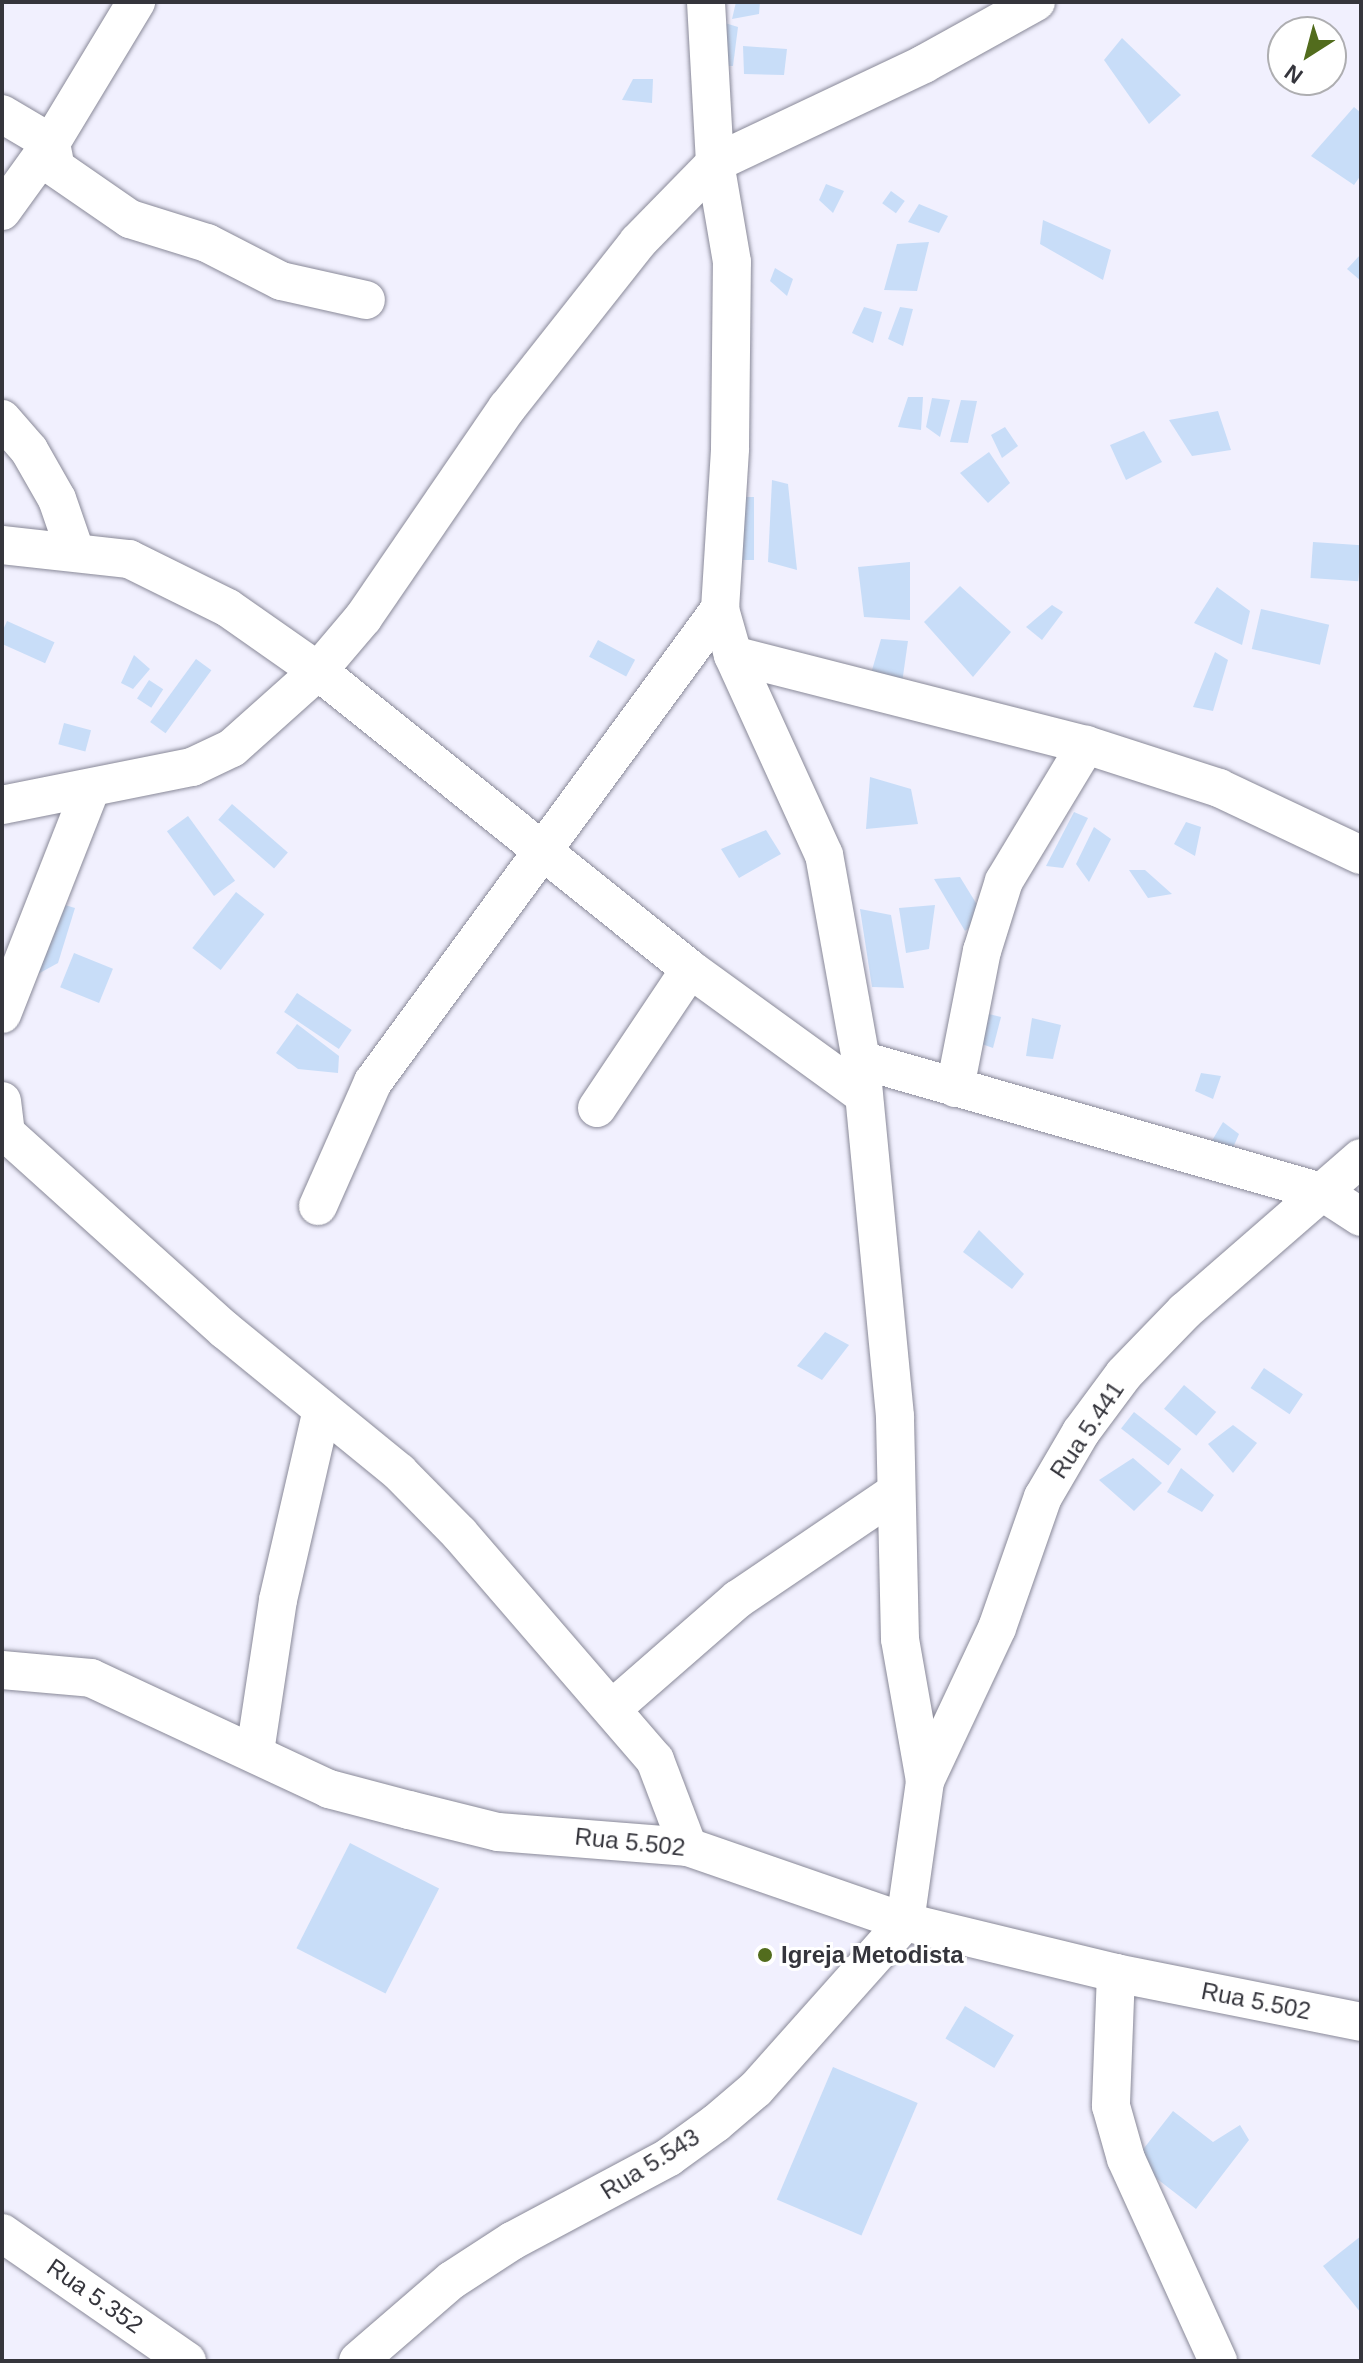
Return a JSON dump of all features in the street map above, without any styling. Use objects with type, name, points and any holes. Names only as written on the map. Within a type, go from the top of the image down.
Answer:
[{"type":"street","points":[[2,211],[51,143],[136,2]]},
{"type":"street","points":[[706,2],[715,163],[732,262],[730,448],[720,609],[733,655],[824,855],[861,1077],[895,1416],[893,1494],[900,1639],[925,1781],[905,1922]]},
{"type":"street","points":[[2,805],[90,791],[192,767],[232,748],[318,671],[435,519],[507,408],[638,242],[715,163],[924,64],[1036,2]]},
{"type":"street","points":[[2,114],[51,143],[56,168],[130,219],[207,243],[281,281],[366,300]]},
{"type":"street","points":[[2,419],[29,450],[57,499],[75,551]]},
{"type":"street","points":[[2,545],[129,559],[228,608],[318,671],[690,969],[861,1077],[955,1088],[1324,1193],[1361,1217]]},
{"type":"street","points":[[318,1206],[373,1082],[720,609]]},
{"type":"street","points":[[733,655],[1086,745],[1219,788],[1361,855]]},
{"type":"street","points":[[955,1088],[982,951],[1004,881],[1086,745]]},
{"type":"street","points":[[2,1014],[90,791]]},
{"type":"street","points":[[597,1108],[690,969]]},
{"type":"street","points":[[3,1124],[225,1330],[424,1497],[560,1655],[613,1708],[655,1760],[688,1847]]},
{"type":"street","name":"Rua 5.441","points":[[925,1781],[997,1628],[1043,1497],[1081,1432],[1124,1374],[1185,1311],[1361,1158]]},
{"type":"street","points":[[255,1752],[278,1600],[322,1410]]},
{"type":"street","points":[[613,1708],[738,1599],[893,1494]]},
{"type":"street","name":"Rua 5.502","points":[[2,1670],[91,1678],[329,1789],[498,1832],[688,1847],[905,1922],[1116,1973],[1361,2022]]},
{"type":"street","name":"Rua 5.543","points":[[358,2361],[452,2280],[512,2241],[669,2157],[716,2123],[756,2089],[905,1922]]},
{"type":"street","points":[[1116,1973],[1111,2106],[1126,2159],[1218,2361]]},
{"type":"street","name":"Rua 5.352","points":[[2,2233],[187,2361]]},
{"type":"building","points":[[736,2],[760,2],[759,14],[732,19]]},
{"type":"building","points":[[725,23],[738,27],[733,66],[713,66]]},
{"type":"building","points":[[1122,38],[1181,95],[1149,124],[1104,60]]},
{"type":"building","points":[[743,46],[787,49],[784,75],[744,74]]},
{"type":"building","points":[[633,79],[653,79],[652,103],[622,100]]},
{"type":"building","points":[[1354,107],[1361,113],[1361,175],[1354,185],[1311,156]]},
{"type":"building","points":[[826,184],[844,191],[833,213],[819,200]]},
{"type":"building","points":[[891,191],[905,201],[896,213],[882,203]]},
{"type":"building","points":[[919,204],[948,216],[939,233],[908,222]]},
{"type":"building","points":[[1043,220],[1111,250],[1103,280],[1040,244]]},
{"type":"building","points":[[929,242],[917,291],[884,290],[897,244]]},
{"type":"building","points":[[1361,254],[1361,281],[1347,269]]},
{"type":"building","points":[[775,268],[793,279],[787,296],[770,281]]},
{"type":"building","points":[[864,307],[882,312],[873,343],[852,333]]},
{"type":"building","points":[[900,307],[913,309],[903,346],[888,339]]},
{"type":"building","points":[[908,397],[923,397],[921,430],[898,427]]},
{"type":"building","points":[[932,398],[950,400],[940,437],[926,427]]},
{"type":"building","points":[[961,400],[977,401],[968,443],[950,442]]},
{"type":"building","points":[[1218,411],[1231,450],[1192,456],[1169,420]]},
{"type":"building","points":[[1005,427],[1018,446],[1002,458],[991,435]]},
{"type":"building","points":[[1144,431],[1162,462],[1126,480],[1110,445]]},
{"type":"building","points":[[989,452],[1010,483],[988,503],[960,473]]},
{"type":"building","points":[[772,480],[788,484],[797,570],[768,562]]},
{"type":"building","points":[[734,497],[754,497],[754,560],[734,560]]},
{"type":"building","points":[[1313,542],[1361,545],[1358,581],[1310,578]]},
{"type":"building","points":[[910,562],[910,620],[864,617],[858,567]]},
{"type":"building","points":[[960,586],[1011,632],[973,677],[924,622]]},
{"type":"building","points":[[1217,587],[1250,611],[1242,645],[1194,623]]},
{"type":"building","points":[[1052,605],[1063,612],[1042,640],[1026,627]]},
{"type":"building","points":[[1261,609],[1329,625],[1320,665],[1252,649]]},
{"type":"building","points":[[7,621],[55,642],[45,663],[2,644],[2,632]]},
{"type":"building","points":[[881,639],[908,641],[902,683],[870,677]]},
{"type":"building","points":[[598,640],[635,660],[626,676],[589,657]]},
{"type":"building","points":[[1215,652],[1228,660],[1213,711],[1193,707]]},
{"type":"building","points":[[134,655],[150,669],[133,689],[121,683]]},
{"type":"building","points":[[196,659],[211,670],[166,733],[150,722]]},
{"type":"building","points":[[149,680],[163,689],[151,708],[137,698]]},
{"type":"building","points":[[64,723],[91,730],[85,751],[58,744]]},
{"type":"building","points":[[870,777],[911,789],[918,824],[866,829]]},
{"type":"building","points":[[232,804],[288,853],[274,868],[218,820]]},
{"type":"building","points":[[1074,812],[1088,818],[1063,868],[1046,866]]},
{"type":"building","points":[[188,816],[235,881],[214,896],[167,831]]},
{"type":"building","points":[[1186,822],[1201,827],[1195,856],[1174,844]]},
{"type":"building","points":[[1094,827],[1111,839],[1089,882],[1076,864]]},
{"type":"building","points":[[766,830],[781,854],[739,878],[721,849]]},
{"type":"building","points":[[1129,870],[1145,870],[1172,894],[1148,898]]},
{"type":"building","points":[[960,877],[984,916],[965,931],[934,879]]},
{"type":"building","points":[[236,892],[264,914],[221,970],[192,948]]},
{"type":"building","points":[[65,905],[75,908],[58,963],[36,975]]},
{"type":"building","points":[[935,905],[929,949],[906,953],[899,908]]},
{"type":"building","points":[[860,909],[891,915],[904,988],[872,987]]},
{"type":"building","points":[[74,953],[113,969],[99,1003],[60,987]]},
{"type":"building","points":[[297,993],[352,1030],[339,1049],[284,1012]]},
{"type":"building","points":[[981,1012],[1001,1017],[993,1048],[976,1042]]},
{"type":"building","points":[[1032,1018],[1061,1025],[1053,1059],[1026,1056]]},
{"type":"building","points":[[297,1024],[339,1056],[338,1073],[298,1069],[276,1053]]},
{"type":"building","points":[[1201,1073],[1221,1076],[1213,1099],[1195,1091]]},
{"type":"building","points":[[1223,1122],[1239,1134],[1229,1157],[1210,1144]]},
{"type":"building","points":[[979,1230],[1024,1274],[1012,1289],[963,1252]]},
{"type":"building","points":[[825,1332],[849,1345],[822,1380],[797,1366]]},
{"type":"building","points":[[1264,1368],[1303,1394],[1290,1414],[1251,1388]]},
{"type":"building","points":[[1184,1385],[1216,1412],[1196,1436],[1164,1409]]},
{"type":"building","points":[[1134,1412],[1181,1449],[1168,1465],[1121,1429]]},
{"type":"building","points":[[1233,1425],[1257,1443],[1233,1473],[1208,1444]]},
{"type":"building","points":[[1133,1458],[1162,1483],[1134,1511],[1099,1480]]},
{"type":"building","points":[[1181,1468],[1214,1495],[1202,1512],[1167,1492]]},
{"type":"building","points":[[350,1843],[439,1888],[386,1994],[296,1948]]},
{"type":"building","points":[[965,2006],[1014,2035],[994,2068],[945,2039]]},
{"type":"building","points":[[833,2067],[918,2103],[861,2235],[777,2200]]},
{"type":"building","points":[[1173,2111],[1213,2142],[1240,2125],[1249,2140],[1196,2209],[1134,2161]]},
{"type":"building","points":[[1361,2236],[1361,2313],[1323,2266]]},
{"type":"place","name":"Igreja Metodista","points":[[765,1955]]}]
